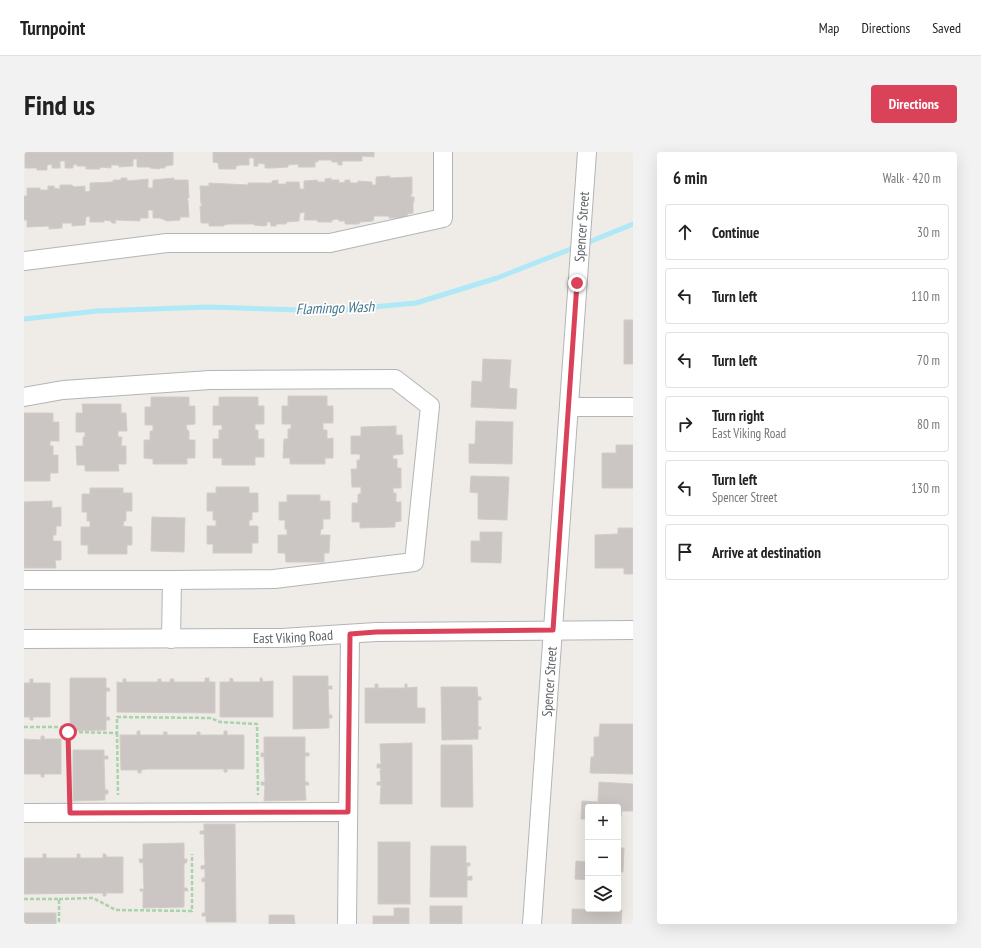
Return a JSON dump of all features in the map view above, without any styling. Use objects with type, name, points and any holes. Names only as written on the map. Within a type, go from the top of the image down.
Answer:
[{"type":"street","points":[[24,261],[167,243],[330,243],[443,218],[443,152]]},
{"type":"street","name":"Spencer Street","points":[[532,924],[587,152]]},
{"type":"street","points":[[24,397],[63,390],[210,380],[395,379],[430,406],[414,562],[274,579],[24,580]]},
{"type":"street","points":[[569,407],[633,407]]},
{"type":"street","points":[[171,639],[172,580]]},
{"type":"street","name":"East Viking Road","points":[[24,639],[282,638],[376,632],[633,630]]},
{"type":"street","points":[[347,924],[350,634]]},
{"type":"street","points":[[24,813],[117,814],[348,812]]},
{"type":"path","points":[[117,814],[117,717],[211,718],[220,722],[257,724],[257,794],[264,812]]},
{"type":"path","points":[[24,727],[66,727],[66,732],[68,732],[70,813]]},
{"type":"path","points":[[68,732],[117,733]]},
{"type":"path","points":[[24,899],[93,898],[116,910],[192,911],[192,854]]},
{"type":"path","points":[[59,899],[59,924]]},
{"type":"building","points":[[25,152],[173,152],[173,165],[165,166],[165,168],[159,169],[137,167],[137,159],[133,159],[133,166],[119,167],[119,165],[111,165],[111,168],[100,167],[100,169],[86,169],[86,166],[77,166],[77,164],[73,165],[73,168],[65,168],[65,161],[60,161],[60,168],[52,168],[52,164],[47,165],[47,170],[37,170],[37,168],[25,168]]},
{"type":"building","points":[[213,152],[374,152],[374,157],[362,156],[362,161],[342,161],[342,165],[338,165],[338,162],[332,162],[331,160],[318,160],[318,162],[315,162],[315,167],[298,167],[299,164],[288,165],[288,167],[272,168],[265,168],[265,164],[258,163],[258,166],[254,166],[254,158],[249,158],[249,165],[236,166],[236,169],[219,169],[218,163],[213,162]]},
{"type":"building","points":[[390,176],[389,178],[412,177],[411,197],[414,197],[413,213],[407,214],[408,218],[399,219],[389,218],[389,216],[374,216],[373,221],[360,222],[358,224],[345,224],[345,221],[339,221],[338,219],[332,220],[332,222],[304,220],[305,212],[300,213],[299,221],[287,222],[286,224],[276,224],[276,226],[271,226],[270,222],[267,222],[267,225],[264,226],[254,224],[229,224],[224,226],[209,226],[209,223],[201,223],[200,206],[202,206],[202,204],[200,186],[209,186],[209,183],[248,185],[248,183],[272,183],[272,181],[278,180],[278,184],[286,184],[286,182],[299,182],[300,189],[304,189],[304,181],[317,180],[318,182],[325,182],[325,179],[331,178],[331,180],[339,180],[339,183],[345,182],[345,180],[350,180],[350,183],[358,183],[358,181],[372,182],[372,185],[376,185],[376,177]]},
{"type":"building","points":[[121,178],[127,178],[127,181],[148,179],[148,188],[153,188],[153,180],[174,178],[174,180],[188,180],[189,198],[187,198],[189,217],[180,217],[180,220],[167,221],[160,218],[153,218],[153,210],[148,210],[148,218],[140,218],[140,221],[115,220],[116,223],[112,223],[111,221],[104,220],[104,222],[90,222],[90,216],[86,217],[85,225],[72,226],[72,223],[62,223],[62,228],[49,229],[49,226],[27,227],[27,220],[24,220],[24,196],[27,196],[27,188],[40,188],[40,190],[48,190],[48,186],[54,186],[54,188],[60,189],[60,185],[72,185],[74,187],[85,186],[85,192],[90,191],[90,183],[113,182],[113,180],[121,180]]},
{"type":"building","points":[[624,320],[633,320],[633,364],[624,364]]},
{"type":"building","points":[[483,359],[511,360],[509,388],[517,389],[516,409],[471,407],[472,381],[482,382]]},
{"type":"building","points":[[288,396],[327,396],[327,406],[333,406],[333,423],[323,423],[323,430],[327,430],[327,439],[333,438],[333,458],[325,458],[325,464],[290,464],[290,458],[283,458],[284,439],[288,439],[288,429],[291,429],[291,424],[282,424],[282,406],[288,406]]},
{"type":"building","points":[[151,397],[189,397],[189,406],[195,406],[195,424],[186,425],[187,430],[189,431],[189,440],[195,440],[195,458],[187,458],[187,464],[153,464],[153,459],[144,458],[144,440],[150,440],[150,431],[153,431],[153,425],[145,425],[145,407],[151,407]]},
{"type":"building","points":[[219,397],[258,397],[258,406],[264,406],[264,424],[255,424],[255,430],[258,430],[258,439],[264,439],[264,457],[255,457],[255,465],[222,465],[222,458],[213,458],[213,439],[219,439],[219,430],[222,430],[222,425],[213,425],[213,406],[219,406]]},
{"type":"building","points":[[82,404],[121,404],[121,413],[126,413],[127,431],[118,431],[118,437],[122,437],[121,446],[126,446],[126,464],[118,464],[119,471],[85,471],[85,465],[77,465],[76,446],[83,446],[83,437],[85,437],[85,432],[76,432],[76,413],[83,413]]},
{"type":"building","points":[[24,413],[53,413],[53,422],[59,422],[59,441],[50,441],[50,446],[53,446],[53,455],[58,455],[58,473],[50,473],[50,481],[24,481]]},
{"type":"building","points":[[476,421],[513,422],[512,464],[469,463],[469,444],[475,444]]},
{"type":"building","points":[[396,426],[396,435],[402,435],[403,454],[393,455],[393,459],[397,459],[397,468],[401,468],[401,488],[393,488],[393,493],[396,493],[396,502],[401,502],[401,521],[395,522],[395,527],[360,528],[360,522],[352,522],[352,503],[358,503],[358,494],[361,494],[361,487],[352,487],[351,469],[357,469],[357,460],[360,460],[360,454],[351,454],[351,436],[361,436],[361,427]]},
{"type":"building","points":[[616,445],[633,445],[633,488],[602,488],[602,453],[616,453]]},
{"type":"building","points":[[471,476],[509,477],[507,520],[478,519],[478,493],[470,492]]},
{"type":"building","points":[[216,487],[249,487],[249,493],[258,493],[258,512],[252,512],[252,520],[249,520],[249,526],[258,526],[258,543],[252,543],[252,553],[213,553],[213,544],[207,544],[207,526],[216,526],[216,520],[213,520],[213,511],[207,511],[207,493],[216,493]]},
{"type":"building","points":[[90,488],[123,488],[123,493],[132,493],[132,511],[126,511],[126,521],[124,521],[123,526],[132,527],[132,545],[127,545],[127,554],[88,554],[88,545],[81,545],[81,527],[90,527],[90,521],[87,521],[87,512],[82,512],[82,494],[90,494]]},
{"type":"building","points":[[287,495],[320,495],[320,501],[330,501],[330,519],[323,519],[323,529],[321,529],[320,535],[330,535],[329,553],[324,553],[324,562],[286,562],[285,553],[278,553],[278,535],[287,535],[285,520],[279,520],[279,502],[287,502]]},
{"type":"building","points":[[52,501],[52,508],[61,507],[61,526],[56,526],[56,535],[53,535],[53,541],[61,541],[61,560],[55,560],[56,568],[24,568],[24,502]]},
{"type":"building","points":[[152,517],[185,518],[184,552],[151,551]]},
{"type":"building","points":[[618,528],[633,528],[633,574],[624,574],[624,568],[595,568],[595,535],[618,534]]},
{"type":"building","points":[[480,532],[502,532],[501,563],[471,562],[471,541],[480,541]]},
{"type":"building","points":[[293,676],[328,676],[328,686],[332,686],[332,689],[328,689],[329,715],[332,715],[332,718],[329,718],[329,728],[293,729]]},
{"type":"building","points":[[70,678],[106,678],[106,688],[109,688],[110,691],[106,691],[106,717],[109,717],[110,720],[106,720],[106,730],[70,731]]},
{"type":"building","points":[[205,678],[209,678],[209,682],[215,682],[215,713],[117,712],[117,682],[123,683],[123,679],[126,679],[126,682],[158,682],[158,679],[161,679],[161,682],[170,682],[170,679],[174,679],[174,682],[205,682]]},
{"type":"building","points":[[230,678],[233,679],[233,682],[260,682],[260,678],[262,678],[263,682],[273,681],[273,717],[220,717],[220,682],[230,682]]},
{"type":"building","points":[[30,679],[33,679],[33,683],[50,683],[50,717],[33,717],[33,720],[30,720],[30,717],[24,717],[24,683],[30,683]]},
{"type":"building","points":[[375,684],[378,684],[378,688],[405,688],[405,684],[407,684],[407,688],[417,687],[417,708],[425,708],[425,723],[365,723],[365,688],[375,688]]},
{"type":"building","points":[[441,687],[477,687],[478,697],[481,697],[481,700],[478,700],[478,727],[481,727],[481,729],[478,729],[478,739],[442,740]]},
{"type":"building","points":[[600,724],[633,724],[633,774],[590,773],[591,757],[594,757],[594,737],[599,737]]},
{"type":"building","points":[[137,731],[140,731],[140,735],[164,735],[163,732],[167,732],[167,735],[197,735],[197,732],[200,732],[200,735],[224,735],[224,731],[227,731],[227,735],[244,735],[244,769],[227,769],[227,772],[224,772],[224,769],[148,769],[141,770],[141,773],[138,773],[138,770],[121,770],[120,735],[137,735]]},
{"type":"building","points":[[41,736],[44,736],[44,739],[61,739],[61,774],[44,774],[44,777],[41,777],[41,774],[24,774],[24,739],[41,740]]},
{"type":"building","points":[[264,737],[305,737],[305,753],[309,753],[309,756],[305,756],[305,782],[308,782],[309,785],[305,785],[306,800],[264,801],[265,785],[261,785],[261,782],[265,782],[264,756],[261,757],[261,753],[264,753]]},
{"type":"building","points":[[412,743],[412,804],[380,804],[381,785],[377,785],[377,782],[381,782],[381,768],[377,768],[377,764],[381,764],[380,744]]},
{"type":"building","points":[[441,745],[472,745],[473,807],[441,807]]},
{"type":"building","points":[[73,750],[104,750],[104,756],[108,756],[108,759],[104,759],[105,790],[108,790],[108,794],[105,794],[105,800],[73,801]]},
{"type":"building","points":[[599,782],[633,784],[633,811],[622,811],[621,817],[621,804],[585,804],[585,819],[581,819],[582,801],[598,802]]},
{"type":"building","points":[[204,824],[235,824],[236,922],[206,922],[206,916],[202,916],[202,913],[205,913],[205,881],[202,882],[202,878],[205,878],[205,869],[201,869],[201,866],[205,865],[204,834],[200,834],[200,831],[204,831]]},
{"type":"building","points":[[378,842],[410,842],[410,904],[378,904]]},
{"type":"building","points":[[184,843],[184,859],[187,859],[187,862],[184,864],[184,888],[187,888],[188,891],[184,891],[184,907],[143,908],[143,891],[140,891],[140,889],[144,889],[143,862],[140,863],[139,859],[143,859],[143,844]]},
{"type":"building","points":[[431,846],[466,846],[466,863],[470,863],[470,866],[467,866],[467,877],[472,876],[472,880],[467,880],[467,897],[430,897]]},
{"type":"building","points":[[621,848],[624,848],[623,872],[621,872]]},
{"type":"building","points":[[43,854],[46,854],[46,858],[77,858],[77,854],[80,854],[80,858],[103,858],[103,854],[106,854],[106,857],[123,857],[123,893],[106,893],[106,896],[103,896],[103,893],[24,894],[24,858],[43,858]]},
{"type":"building","points":[[576,861],[585,862],[585,880],[575,879]]},
{"type":"building","points":[[430,906],[462,906],[462,924],[430,924]]},
{"type":"building","points":[[394,908],[409,908],[409,924],[373,924],[373,916],[394,916]]},
{"type":"building","points":[[572,909],[585,909],[585,912],[621,912],[622,910],[621,924],[572,924]]},
{"type":"building","points":[[24,913],[56,913],[56,924],[24,924]]},
{"type":"building","points":[[269,915],[294,915],[295,924],[269,924]]},
{"type":"waterway","name":"Flamingo Wash","points":[[584,244],[633,224]]},
{"type":"waterway","name":"Flamingo Wash","points":[[24,319],[97,311],[209,307],[330,311],[416,303],[497,278],[576,247]]},
{"type":"route","points":[[68,732],[70,813],[348,812],[350,634],[376,632],[553,630],[577,283]]}]
